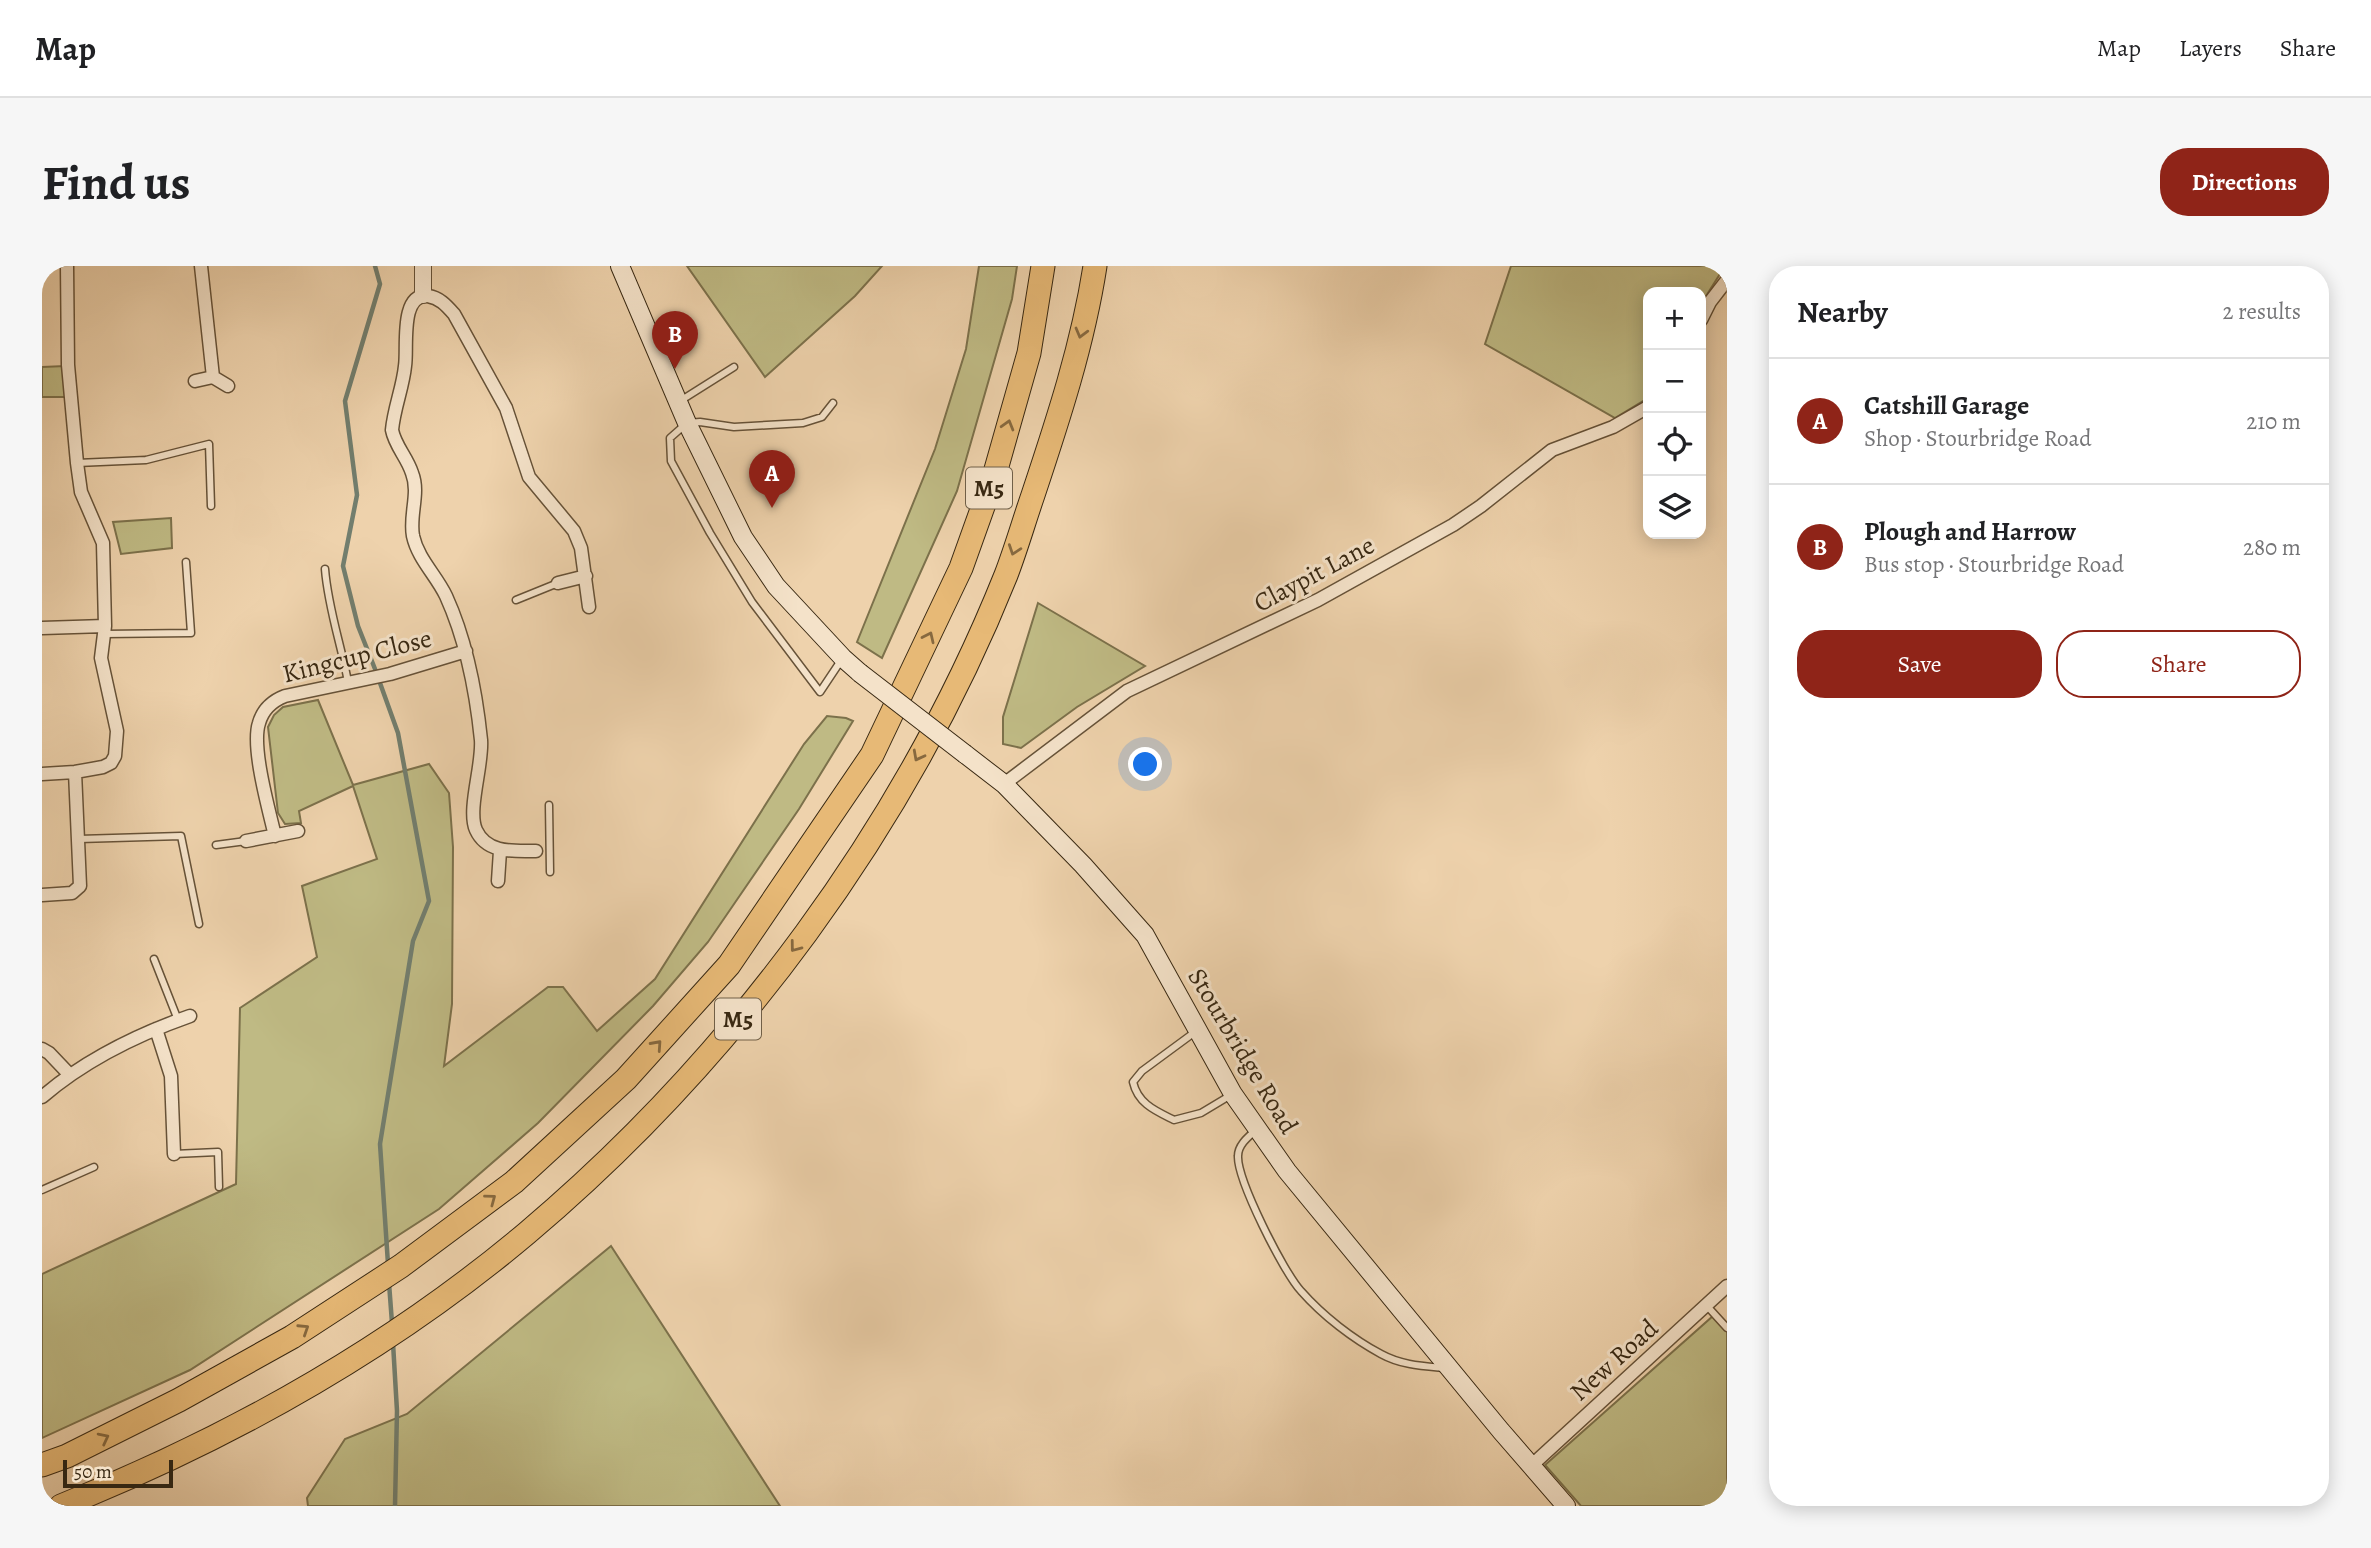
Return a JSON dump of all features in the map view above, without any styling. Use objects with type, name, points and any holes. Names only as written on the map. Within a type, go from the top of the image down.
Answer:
[{"type":"highway","name":"M5","points":[[42,1465],[67,1456],[179,1400],[292,1337],[401,1266],[514,1182],[626,1079],[729,965],[872,755],[961,568],[995,473],[1028,353],[1043,266]]},
{"type":"highway","name":"M5","points":[[61,1506],[244,1423],[342,1365],[437,1301],[525,1234],[622,1148],[705,1060],[792,952],[848,876],[910,772],[966,666],[1007,573],[1057,423],[1090,298],[1095,266]]},
{"type":"main road","name":"Stourbridge Road","points":[[620,266],[687,423],[743,537],[776,586],[860,673],[1004,784],[1083,865],[1145,935],[1233,1094],[1256,1130],[1449,1369],[1566,1506]]},
{"type":"street","points":[[42,774],[75,772],[111,763],[115,756],[117,730],[101,658],[105,630],[103,543],[81,492],[77,463],[68,365],[67,266]]},
{"type":"street","points":[[201,266],[213,377]]},
{"type":"street","points":[[423,266],[423,295]]},
{"type":"street","points":[[1706,310],[1727,279]]},
{"type":"street","points":[[536,851],[499,851],[482,840],[475,828],[473,811],[481,744],[473,684],[466,651],[445,594],[417,548],[411,524],[414,475],[394,440],[392,430],[406,362],[406,320],[415,300],[423,295],[444,302],[454,314],[506,408],[529,477],[574,531],[581,548],[589,607]]},
{"type":"street","points":[[195,381],[213,377],[228,386]]},
{"type":"street","name":"Claypit Lane","points":[[1004,784],[1127,691],[1318,600],[1453,525],[1482,506],[1552,450],[1613,426],[1643,410]]},
{"type":"street","points":[[558,583],[586,576]]},
{"type":"street","points":[[42,628],[105,630]]},
{"type":"street","name":"Kingcup Close","points":[[275,836],[258,747],[259,722],[266,709],[277,699],[390,674],[466,651]]},
{"type":"street","points":[[42,895],[72,893],[80,886],[75,772]]},
{"type":"street","points":[[246,841],[298,831]]},
{"type":"street","points":[[498,881],[499,851]]},
{"type":"street","points":[[42,1097],[69,1074],[138,1036],[184,1018]]},
{"type":"street","points":[[156,1029],[171,1076],[174,1154]]},
{"type":"street","points":[[42,1049],[69,1074]]},
{"type":"street","name":"New Road","points":[[1531,1466],[1727,1286]]},
{"type":"lane","points":[[678,402],[734,367]]},
{"type":"lane","points":[[833,403],[822,416],[803,423],[747,427],[687,423],[670,438],[671,461],[710,533],[752,602],[820,692],[843,658]]},
{"type":"lane","points":[[77,463],[146,460],[209,444],[211,506]]},
{"type":"lane","points":[[105,630],[191,633],[186,562]]},
{"type":"lane","points":[[325,569],[330,609],[339,635],[348,682]]},
{"type":"lane","points":[[516,600],[558,583]]},
{"type":"lane","points":[[549,805],[550,872]]},
{"type":"lane","points":[[79,838],[181,836],[199,924]]},
{"type":"lane","points":[[216,845],[246,841]]},
{"type":"lane","points":[[536,851],[550,851]]},
{"type":"lane","points":[[154,959],[184,1018]]},
{"type":"lane","points":[[1198,1030],[1142,1071],[1133,1082],[1135,1091],[1141,1101],[1174,1120],[1201,1113],[1233,1094]]},
{"type":"lane","points":[[1256,1130],[1240,1147],[1238,1154],[1242,1173],[1276,1252],[1300,1290],[1337,1324],[1382,1355],[1408,1364],[1449,1369]]},
{"type":"lane","points":[[174,1154],[218,1152],[219,1187]]},
{"type":"lane","points":[[42,1190],[93,1167]]},
{"type":"lane","points":[[1707,1306],[1727,1328]]},
{"type":"shaded area","points":[[687,266],[882,266],[855,296],[765,377]]},
{"type":"shaded area","points":[[979,266],[1017,266],[1012,299],[957,491],[882,658],[857,642],[935,449],[966,349]]},
{"type":"shaded area","points":[[1511,266],[1725,266],[1706,296],[1706,287],[1643,287],[1643,401],[1615,418],[1485,344]]},
{"type":"shaded area","points":[[65,366],[68,397],[42,397],[42,367]]},
{"type":"shaded area","points":[[171,518],[172,548],[121,554],[113,522]]},
{"type":"shaded area","points":[[1038,603],[1145,666],[1077,707],[1021,748],[1003,744],[1003,717]]},
{"type":"shaded area","points":[[318,700],[353,785],[429,764],[449,793],[453,847],[452,1004],[444,1066],[548,987],[563,987],[597,1031],[655,979],[804,744],[827,716],[853,721],[799,809],[708,942],[653,1006],[538,1123],[439,1209],[190,1370],[42,1438],[42,1274],[236,1184],[240,1008],[317,957],[302,886],[377,859],[353,786],[299,811],[301,823],[285,824],[278,813],[268,727],[274,715],[283,707]]},
{"type":"shaded area","points":[[611,1246],[780,1506],[308,1506],[307,1498],[345,1439],[407,1414]]},
{"type":"shaded area","points":[[1713,1316],[1727,1331],[1727,1506],[1581,1506],[1545,1465]]},
{"type":"waterway","points":[[375,266],[380,284],[345,401],[357,495],[343,566],[358,626],[375,669]]},
{"type":"waterway","points":[[380,683],[398,733],[429,901],[413,941],[380,1144],[388,1264]]},
{"type":"waterway","points":[[389,1283],[392,1323]]},
{"type":"waterway","points":[[393,1343],[397,1411],[395,1506]]},
{"type":"place","name":"Plough and Harrow","points":[[675,369]]},
{"type":"place","name":"Catshill Garage","points":[[772,508]]}]
